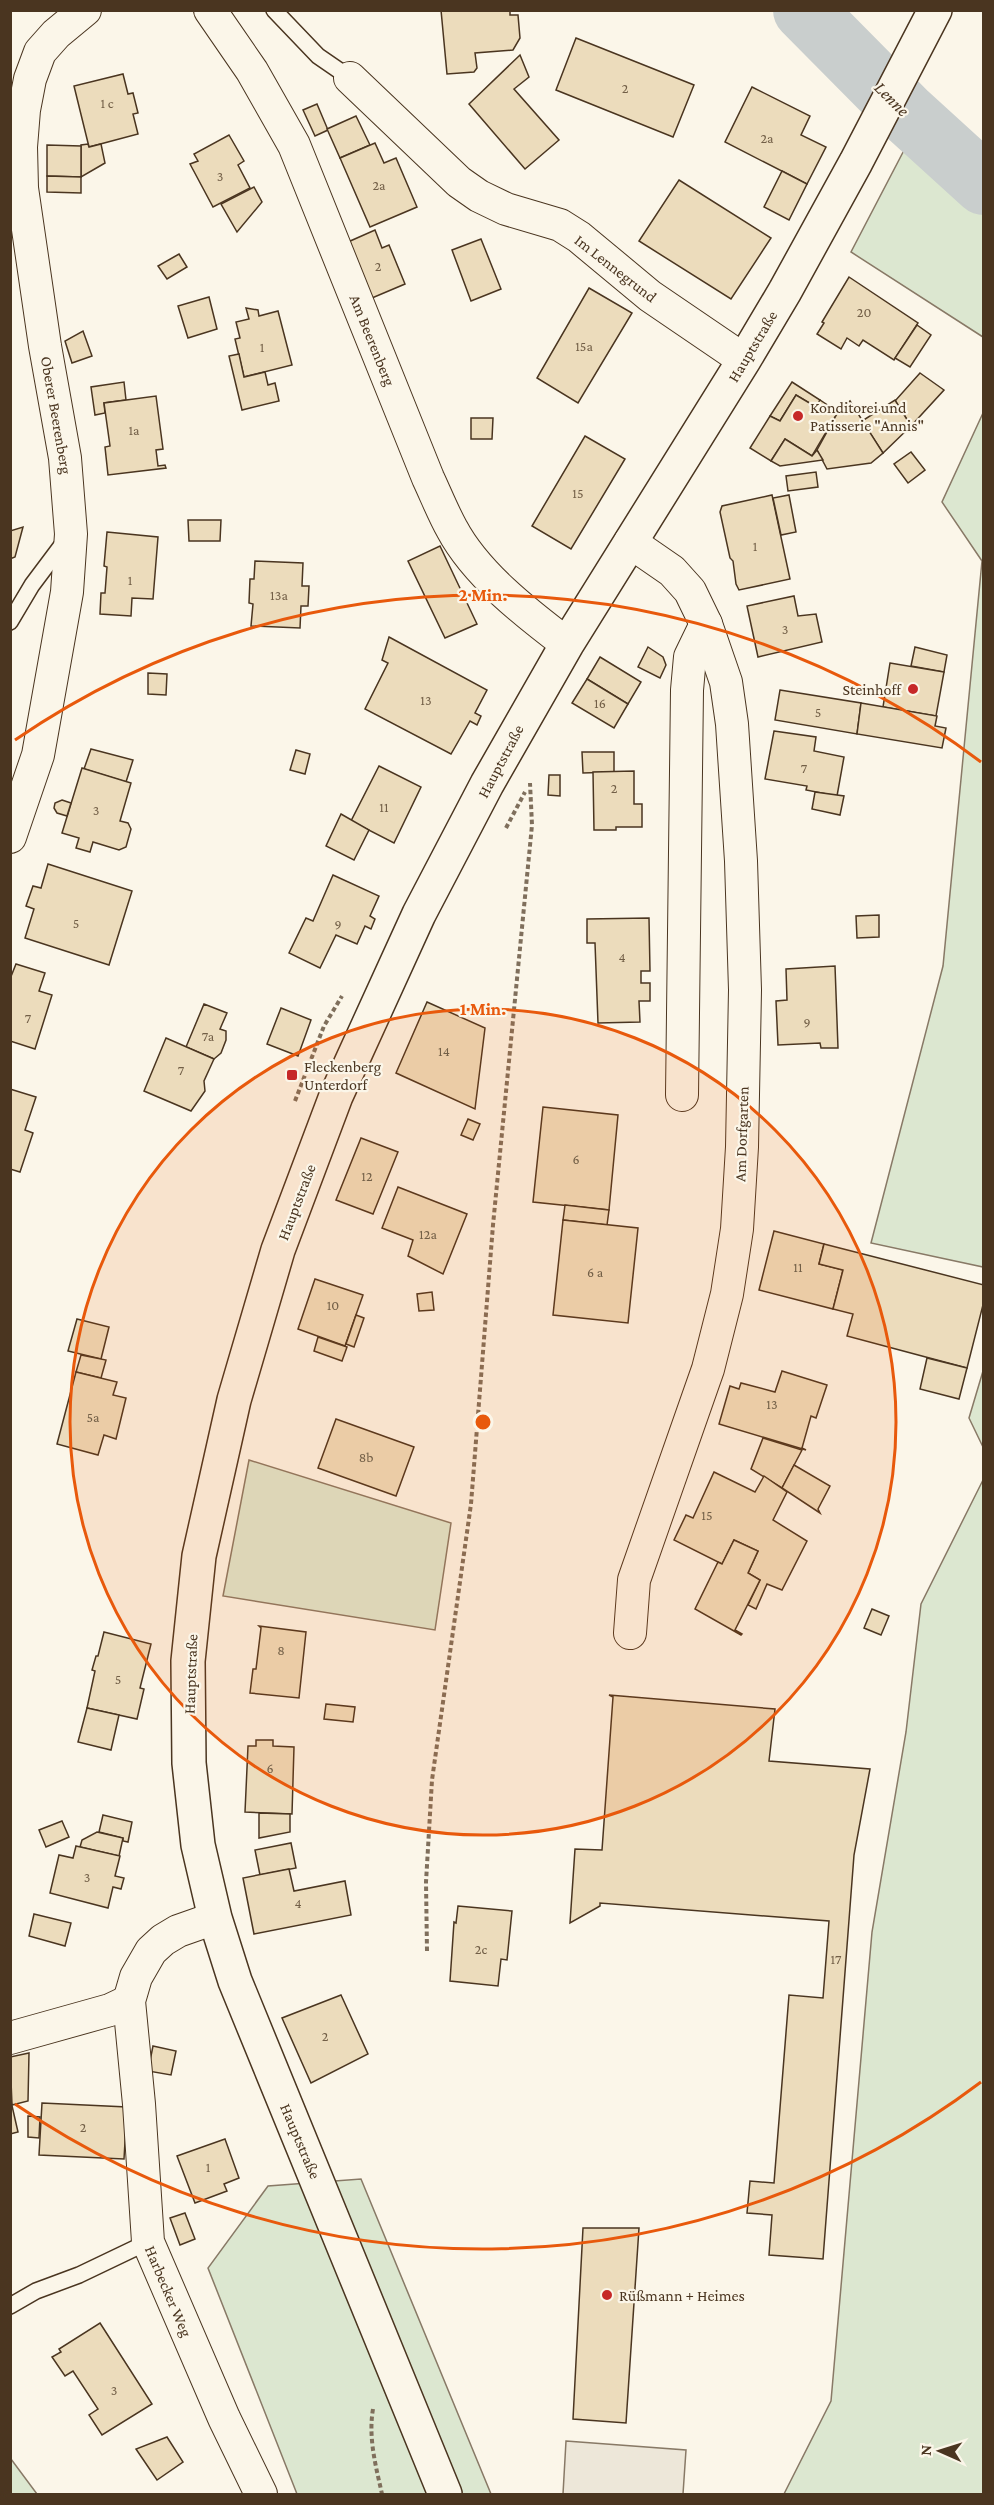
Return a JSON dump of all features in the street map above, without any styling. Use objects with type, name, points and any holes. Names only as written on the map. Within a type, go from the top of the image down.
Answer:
[{"type":"main road","name":"Hauptstraße","points":[[446,2494],[235,1981],[215,1918],[198,1845],[190,1775],[188,1661],[199,1556],[234,1400],[278,1250],[336,1096],[419,914],[522,720],[744,360],[856,162],[935,10]]},
{"type":"street","name":"Oberer Beerenberg","points":[[10,837],[38,755],[67,592],[71,534],[70,498],[65,458],[45,346],[22,188],[21,147],[30,79],[40,52],[56,34],[86,10]]},
{"type":"street","name":"Am Beerenberg","points":[[210,10],[252,71],[294,145],[428,478],[452,530],[471,559],[484,573],[567,644]]},
{"type":"street","name":"Im Lennegrund","points":[[361,88],[459,182],[479,196],[506,209],[560,225],[579,237],[650,296],[744,360]]},
{"type":"street","name":"Am Dorfgarten","points":[[630,542],[672,571],[690,591],[706,624],[726,682],[732,724],[741,861],[745,990],[742,1147],[737,1229],[727,1294],[708,1369],[634,1581],[630,1633]]},
{"type":"street","points":[[682,1095],[687,690],[690,657],[706,624]]},
{"type":"street","points":[[10,2038],[110,2010],[129,2001],[136,1977],[152,1951],[163,1940],[178,1931],[215,1918]]},
{"type":"street","name":"Harbecker Weg","points":[[129,2001],[140,2104],[148,2242],[224,2418],[261,2494]]},
{"type":"lane","points":[[274,10],[318,56],[361,88]]},
{"type":"lane","points":[[10,622],[32,585],[71,534]]},
{"type":"lane","points":[[10,2306],[36,2291],[79,2276],[148,2242]]},
{"type":"path","points":[[427,1951],[426,1882],[432,1780],[471,1503],[493,1225],[532,825],[530,783],[503,833]]},
{"type":"path","points":[[373,2449],[382,2494]]},
{"type":"green space","points":[[912,135],[983,204],[983,337],[851,252]]},
{"type":"green space","points":[[983,413],[983,1267],[871,1243],[943,966],[982,561],[942,502]]},
{"type":"green space","points":[[983,1371],[983,1447],[969,1418]]},
{"type":"green space","points":[[249,1460],[451,1523],[435,1630],[223,1596]]},
{"type":"green space","points":[[983,1480],[983,2494],[784,2494],[831,2401],[872,1932],[906,1732],[921,1604]]},
{"type":"green space","points":[[361,2179],[491,2494],[297,2494],[208,2268],[268,2186]]},
{"type":"green space","points":[[11,2459],[37,2494],[11,2494]]},
{"type":"shaded area","points":[[566,2441],[686,2450],[683,2494],[563,2494]]},
{"type":"building","points":[[441,10],[510,10],[510,15],[518,15],[520,38],[513,50],[475,53],[477,68],[474,72],[447,74]]},
{"type":"building","points":[[576,38],[694,85],[673,137],[556,90]]},
{"type":"building","points":[[520,55],[529,77],[514,89],[559,140],[525,169],[469,104]]},
{"type":"building","points":[[123,74],[128,94],[133,93],[138,113],[133,114],[138,134],[89,147],[74,86]]},
{"type":"building","points":[[752,87],[810,116],[801,135],[826,147],[807,184],[725,142]]},
{"type":"building","points":[[317,104],[328,130],[315,136],[303,110]]},
{"type":"building","points":[[356,116],[370,145],[340,158],[327,129]]},
{"type":"building","points":[[229,135],[244,161],[238,165],[250,188],[213,207],[190,164],[198,161],[194,154]]},
{"type":"building","points":[[375,143],[384,163],[396,158],[417,207],[370,227],[340,158]]},
{"type":"building","points":[[88,144],[89,147],[101,144],[105,163],[81,177],[81,145]]},
{"type":"building","points":[[47,145],[81,146],[81,177],[47,176]]},
{"type":"building","points":[[782,171],[807,184],[789,220],[764,207]]},
{"type":"building","points":[[47,176],[81,177],[81,193],[47,192]]},
{"type":"building","points":[[679,180],[771,238],[731,299],[639,241]]},
{"type":"building","points":[[254,187],[262,202],[237,232],[221,204]]},
{"type":"building","points":[[375,230],[382,248],[389,245],[405,284],[372,298],[348,242]]},
{"type":"building","points":[[481,239],[501,289],[471,301],[452,250]]},
{"type":"building","points":[[179,254],[187,267],[167,279],[158,266]]},
{"type":"building","points":[[849,277],[918,323],[894,360],[863,340],[859,346],[847,338],[841,349],[817,334]]},
{"type":"building","points":[[589,288],[632,313],[578,403],[537,378]]},
{"type":"building","points":[[209,297],[217,329],[188,338],[178,306]]},
{"type":"building","points":[[246,308],[258,310],[259,316],[278,311],[292,365],[244,377],[235,339],[240,338],[236,322],[249,319]]},
{"type":"building","points":[[917,325],[931,335],[910,367],[895,358]]},
{"type":"building","points":[[83,331],[92,356],[72,363],[65,341]]},
{"type":"building","points":[[239,354],[244,377],[265,372],[268,385],[275,383],[279,401],[242,410],[229,356]]},
{"type":"building","points":[[920,373],[944,390],[911,426],[895,401]]},
{"type":"building","points":[[124,382],[126,400],[104,403],[105,413],[95,415],[91,387]]},
{"type":"building","points":[[792,382],[820,400],[816,407],[796,395],[780,421],[770,416]]},
{"type":"building","points":[[796,395],[816,407],[820,400],[838,412],[812,456],[785,439],[771,461],[750,448],[770,416],[780,421]]},
{"type":"building","points":[[156,396],[163,449],[156,450],[158,466],[165,465],[166,468],[108,475],[105,447],[110,446],[104,403]]},
{"type":"building","points":[[895,400],[911,426],[883,453],[862,421]]},
{"type":"building","points":[[850,401],[883,453],[871,463],[827,469],[817,450],[838,412]]},
{"type":"building","points":[[471,418],[493,418],[492,439],[471,439]]},
{"type":"building","points":[[585,436],[625,459],[571,549],[532,526]]},
{"type":"building","points":[[785,439],[812,456],[817,450],[823,460],[780,466],[771,461]]},
{"type":"building","points":[[911,452],[925,470],[908,483],[894,464]]},
{"type":"building","points":[[816,472],[818,487],[788,491],[786,476]]},
{"type":"building","points":[[772,495],[790,579],[739,590],[720,512],[722,506]]},
{"type":"building","points":[[789,495],[796,532],[781,535],[773,498]]},
{"type":"building","points":[[188,520],[221,520],[220,541],[189,541]]},
{"type":"building","points":[[23,527],[15,557],[10,559],[10,531]]},
{"type":"building","points":[[107,532],[158,537],[153,599],[132,598],[131,616],[100,614],[101,593],[105,593],[107,567],[104,566]]},
{"type":"building","points":[[440,546],[477,624],[445,638],[408,561]]},
{"type":"building","points":[[255,561],[303,563],[302,586],[309,586],[308,606],[301,606],[300,628],[251,626],[253,604],[249,603],[250,579],[254,579]]},
{"type":"building","points":[[794,596],[798,616],[816,614],[822,642],[758,657],[747,606]]},
{"type":"building","points":[[389,637],[487,690],[475,713],[481,716],[477,725],[470,721],[451,754],[365,709],[388,663],[382,660]]},
{"type":"building","points":[[648,647],[663,657],[666,665],[660,678],[638,667]]},
{"type":"building","points":[[915,647],[947,655],[944,672],[911,666]]},
{"type":"building","points":[[600,657],[641,682],[628,704],[587,679]]},
{"type":"building","name":"Steinhoff","points":[[890,663],[944,672],[936,716],[883,707]]},
{"type":"building","points":[[148,673],[167,674],[166,695],[148,694]]},
{"type":"building","points":[[587,679],[628,704],[614,728],[572,703]]},
{"type":"building","points":[[780,690],[861,703],[857,734],[775,720]]},
{"type":"building","points":[[861,703],[937,716],[935,726],[946,728],[942,748],[857,734]]},
{"type":"building","points":[[774,731],[816,737],[814,751],[844,757],[837,796],[806,790],[807,786],[765,779]]},
{"type":"building","points":[[91,749],[133,760],[126,782],[84,769]]},
{"type":"building","points":[[296,750],[310,754],[305,774],[290,770]]},
{"type":"building","points":[[582,752],[614,752],[614,772],[583,773]]},
{"type":"building","points":[[379,766],[421,787],[394,843],[351,821]]},
{"type":"building","points":[[82,768],[131,783],[120,821],[128,823],[131,829],[126,847],[119,850],[93,842],[90,852],[76,848],[79,838],[62,833]]},
{"type":"building","points":[[634,771],[634,804],[642,804],[642,827],[594,830],[593,772]]},
{"type":"building","points":[[549,775],[560,775],[560,796],[548,795]]},
{"type":"building","points":[[815,792],[844,796],[840,815],[812,809]]},
{"type":"building","points":[[62,800],[71,803],[67,816],[57,813],[54,808],[55,803]]},
{"type":"building","points":[[341,814],[369,830],[354,860],[326,846]]},
{"type":"building","points":[[48,864],[132,891],[109,965],[25,938],[34,909],[26,906],[33,886],[41,888]]},
{"type":"building","points":[[333,875],[379,896],[370,916],[375,919],[371,929],[365,926],[357,944],[336,935],[320,968],[289,953],[306,918],[313,921]]},
{"type":"building","points":[[879,915],[879,937],[857,938],[856,916]]},
{"type":"building","points":[[649,918],[650,971],[641,971],[641,983],[650,983],[650,1001],[639,1001],[640,1022],[598,1023],[595,943],[587,943],[587,919]]},
{"type":"building","points":[[16,964],[45,973],[39,991],[52,995],[35,1049],[10,1041],[10,979]]},
{"type":"building","points":[[835,966],[838,1048],[821,1048],[820,1043],[778,1045],[776,1001],[787,1000],[786,969]]},
{"type":"building","points":[[427,1002],[485,1028],[475,1109],[396,1073]]},
{"type":"building","points":[[204,1004],[227,1013],[220,1029],[226,1031],[226,1040],[221,1053],[214,1059],[186,1047]]},
{"type":"building","points":[[281,1008],[311,1020],[298,1056],[267,1044]]},
{"type":"building","points":[[166,1038],[214,1059],[204,1081],[205,1091],[191,1111],[144,1091]]},
{"type":"building","points":[[10,1089],[36,1097],[25,1130],[33,1133],[20,1172],[10,1169]]},
{"type":"building","points":[[543,1107],[618,1115],[609,1210],[533,1202]]},
{"type":"building","points":[[468,1119],[480,1124],[473,1140],[461,1135]]},
{"type":"building","points":[[361,1138],[398,1152],[373,1214],[336,1200]]},
{"type":"building","points":[[398,1187],[467,1214],[443,1274],[408,1256],[413,1240],[382,1228]]},
{"type":"building","points":[[565,1205],[609,1210],[607,1225],[563,1220]]},
{"type":"building","points":[[563,1220],[638,1228],[628,1323],[553,1315]]},
{"type":"building","points":[[774,1231],[824,1244],[819,1264],[843,1270],[833,1309],[759,1290]]},
{"type":"building","points":[[824,1244],[984,1285],[984,1301],[967,1368],[847,1336],[853,1314],[833,1309],[843,1270],[819,1264]]},
{"type":"building","points":[[315,1279],[363,1295],[345,1346],[298,1329]]},
{"type":"building","points":[[432,1292],[434,1310],[419,1311],[417,1294]]},
{"type":"building","points":[[356,1315],[364,1318],[354,1347],[346,1344]]},
{"type":"building","points":[[77,1319],[109,1327],[101,1359],[68,1351]]},
{"type":"building","points":[[318,1337],[347,1347],[342,1361],[314,1351]]},
{"type":"building","points":[[81,1355],[106,1360],[101,1378],[76,1372]]},
{"type":"building","points":[[927,1358],[967,1368],[959,1399],[920,1389]]},
{"type":"building","points":[[782,1371],[827,1385],[816,1418],[811,1416],[802,1448],[806,1450],[719,1424],[730,1386],[739,1389],[741,1383],[775,1392]]},
{"type":"building","points":[[76,1372],[117,1382],[113,1395],[126,1398],[116,1439],[104,1435],[98,1455],[57,1444]]},
{"type":"building","points":[[336,1419],[414,1447],[396,1496],[318,1468]]},
{"type":"building","points":[[763,1438],[802,1450],[782,1488],[751,1469]]},
{"type":"building","points":[[794,1465],[830,1486],[818,1509],[820,1513],[782,1488]]},
{"type":"building","points":[[714,1472],[755,1492],[764,1476],[787,1492],[773,1520],[807,1541],[782,1590],[767,1584],[756,1609],[748,1605],[760,1580],[748,1573],[758,1551],[734,1540],[722,1564],[674,1540],[686,1515],[693,1518]]},
{"type":"building","points":[[734,1540],[758,1551],[748,1573],[760,1580],[735,1630],[741,1635],[695,1609],[718,1562],[722,1564]]},
{"type":"building","points":[[872,1609],[889,1616],[881,1635],[864,1628]]},
{"type":"building","points":[[259,1626],[306,1632],[299,1698],[250,1693],[253,1669],[256,1669],[261,1628]]},
{"type":"building","points":[[104,1632],[151,1644],[140,1688],[144,1689],[137,1719],[87,1708],[95,1671],[92,1670]]},
{"type":"building","points":[[609,1695],[775,1709],[769,1761],[870,1769],[854,1855],[823,2259],[769,2255],[772,2215],[747,2213],[750,2181],[774,2183],[789,1995],[823,1998],[829,1921],[600,1903],[600,1906],[570,1923],[575,1849],[602,1850],[613,1697]]},
{"type":"building","points":[[326,1704],[355,1707],[353,1722],[324,1719]]},
{"type":"building","points":[[87,1708],[119,1715],[111,1750],[78,1742]]},
{"type":"building","points":[[256,1740],[273,1740],[273,1746],[294,1747],[292,1814],[245,1812],[248,1746],[256,1746]]},
{"type":"building","points":[[259,1813],[290,1814],[290,1832],[259,1838]]},
{"type":"building","points":[[103,1815],[132,1822],[128,1842],[123,1841],[123,1838],[99,1832]]},
{"type":"building","points":[[62,1821],[69,1837],[46,1847],[39,1830]]},
{"type":"building","points":[[97,1832],[123,1838],[119,1856],[80,1847],[82,1840]]},
{"type":"building","points":[[291,1843],[296,1868],[260,1875],[255,1850]]},
{"type":"building","points":[[76,1846],[120,1856],[115,1876],[124,1878],[121,1889],[113,1887],[108,1908],[50,1893],[59,1855],[73,1858]]},
{"type":"building","points":[[289,1869],[294,1891],[345,1881],[351,1915],[254,1934],[243,1878]]},
{"type":"building","points":[[458,1906],[512,1911],[507,1960],[501,1959],[498,1986],[450,1981],[454,1922],[456,1923]]},
{"type":"building","points":[[34,1914],[71,1923],[65,1946],[29,1936]]},
{"type":"building","points":[[341,1995],[368,2054],[311,2083],[282,2018]]},
{"type":"building","points":[[153,2046],[176,2051],[171,2075],[148,2071]]},
{"type":"building","points":[[29,2053],[28,2101],[12,2105],[10,2057]]},
{"type":"building","points":[[10,2097],[18,2132],[10,2134]]},
{"type":"building","points":[[42,2103],[127,2107],[124,2159],[39,2155]]},
{"type":"building","points":[[28,2116],[40,2117],[39,2138],[28,2137]]},
{"type":"building","points":[[225,2139],[239,2178],[224,2184],[227,2191],[195,2203],[177,2156]]},
{"type":"building","points":[[185,2213],[195,2239],[180,2245],[170,2218]]},
{"type":"building","name":"Rüßmann + Heimes","points":[[583,2228],[639,2228],[626,2423],[573,2419]]},
{"type":"building","points":[[100,2323],[152,2404],[102,2435],[89,2415],[98,2409],[73,2371],[65,2376],[52,2357],[61,2352],[59,2349]]},
{"type":"building","points":[[167,2437],[183,2462],[157,2480],[136,2449]]},
{"type":"waterway","name":"Lenne","points":[[804,10],[907,114],[984,184]]},
{"type":"place","name":"Konditorei und Patisserie \"Annis\"","points":[[798,416]]},
{"type":"place","name":"Steinhoff","points":[[913,689]]},
{"type":"place","name":"Fleckenberg Unterdorf","points":[[292,1075]]},
{"type":"place","name":"Rüßmann + Heimes","points":[[607,2295]]}]
